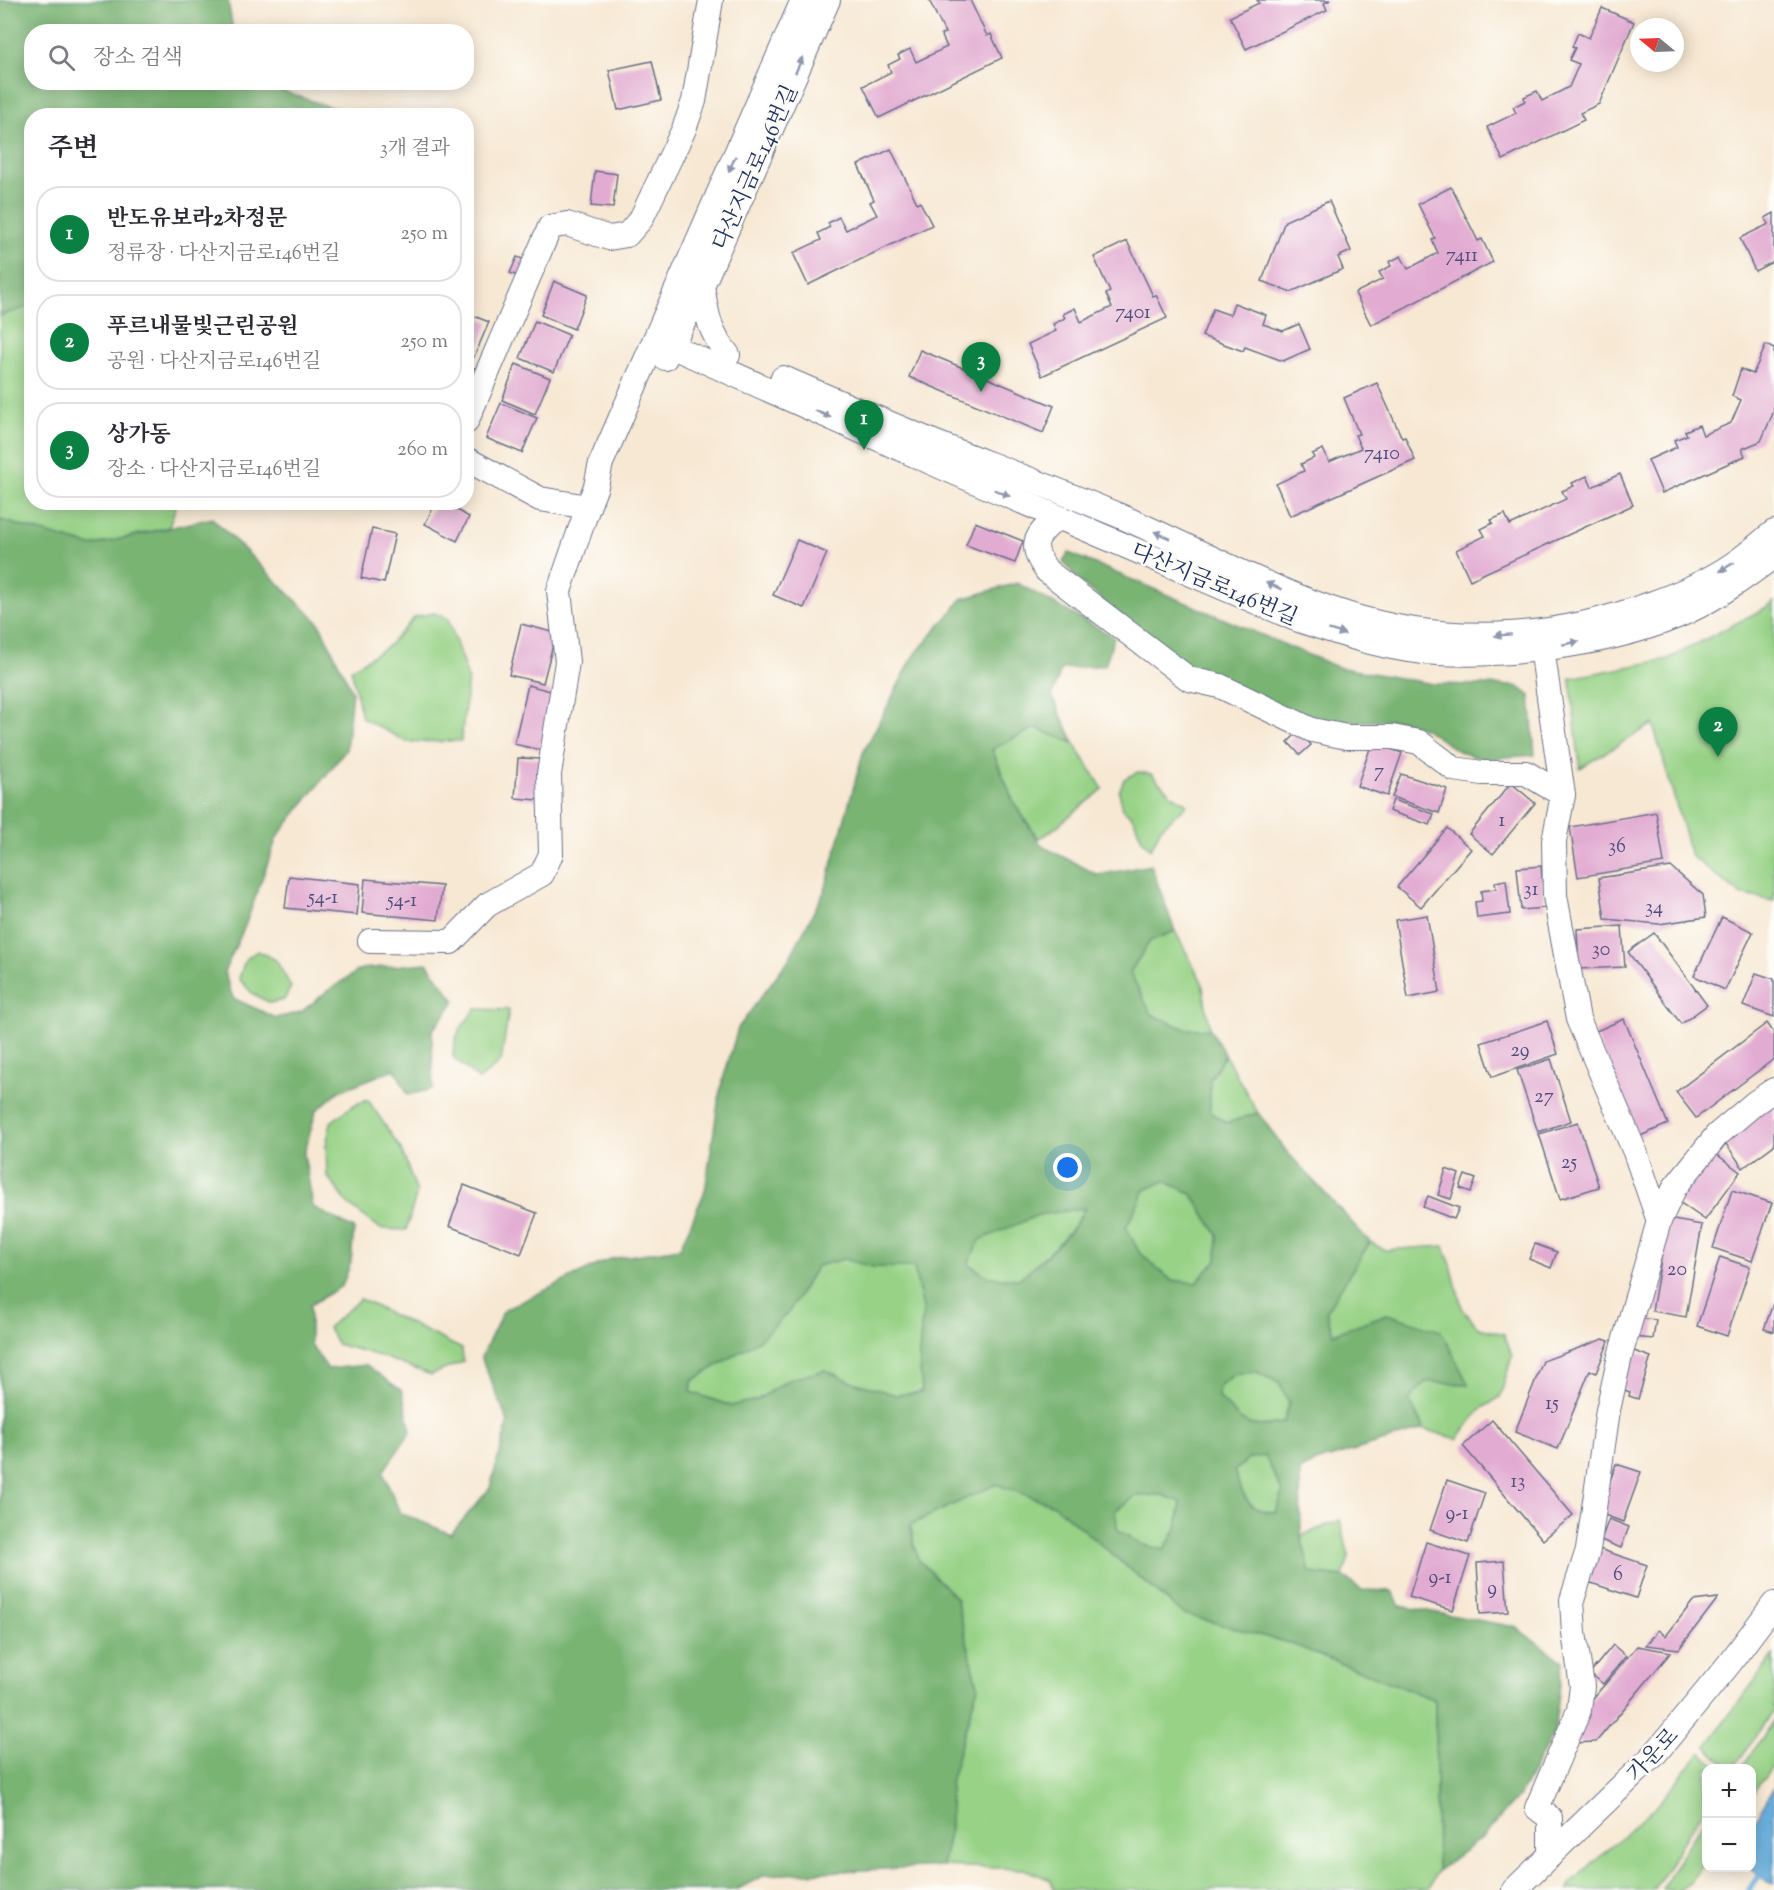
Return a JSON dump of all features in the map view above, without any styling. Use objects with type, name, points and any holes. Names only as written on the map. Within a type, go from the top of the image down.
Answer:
[{"type":"street","points":[[474,403],[550,227],[567,224],[609,238],[627,235],[641,219],[684,129],[694,100],[711,0]]},
{"type":"street","name":"다산지금로146번길","points":[[370,941],[451,942],[488,905],[542,874],[551,854],[549,774],[567,662],[559,591],[601,463],[667,336],[803,0]]},
{"type":"street","name":"다산지금로146번길","points":[[667,336],[702,286],[828,0]]},
{"type":"street","points":[[702,286],[708,320],[716,340],[728,355]]},
{"type":"street","name":"다산지금로146번길","points":[[667,336],[728,355],[937,443],[1102,508],[1303,599],[1386,625],[1440,634],[1493,635],[1541,640],[1629,633],[1689,611],[1740,582],[1774,556]]},
{"type":"street","name":"다산지금로146번길","points":[[667,336],[946,470],[1296,619],[1341,634],[1384,644],[1437,653],[1494,652],[1541,640],[1625,614],[1683,592],[1732,565],[1774,532]]},
{"type":"street","points":[[474,463],[540,499],[592,496]]},
{"type":"street","points":[[1058,517],[1040,532],[1037,542],[1036,556],[1047,571],[1189,679],[1220,686],[1312,730],[1347,737],[1392,737],[1419,742],[1454,769],[1482,773],[1526,773],[1563,795]]},
{"type":"street","points":[[1541,640],[1563,795],[1554,841],[1555,896],[1578,1018],[1635,1152],[1659,1221]]},
{"type":"street","points":[[1550,1856],[1550,1818],[1537,1808],[1579,1710],[1582,1686],[1574,1633],[1572,1600],[1588,1550],[1608,1410],[1659,1221],[1675,1187],[1717,1135],[1756,1101],[1774,1090]]},
{"type":"street","name":"가운로","points":[[1514,1890],[1654,1755],[1729,1664],[1774,1604]]},
{"type":"green space","points":[[0,0],[228,0],[232,24],[24,24],[24,90],[280,90],[333,108],[24,108],[24,308],[0,316]]},
{"type":"green space","points":[[24,308],[24,510],[175,510],[169,527],[91,546],[0,520],[0,316]]},
{"type":"green space","points":[[212,518],[319,623],[352,691],[346,750],[277,837],[245,926],[224,972],[233,998],[276,1018],[301,1012],[361,969],[427,963],[455,1001],[432,1031],[433,1089],[408,1095],[395,1069],[339,1091],[316,1111],[304,1154],[313,1207],[354,1229],[351,1262],[342,1286],[310,1305],[310,1344],[328,1369],[366,1365],[402,1391],[411,1431],[383,1472],[400,1513],[451,1534],[490,1488],[508,1422],[481,1357],[504,1310],[610,1259],[680,1248],[705,1191],[720,1090],[738,1028],[789,959],[825,890],[863,753],[913,657],[962,599],[1017,583],[1114,637],[1105,665],[1061,669],[1052,696],[1074,743],[1035,728],[992,749],[1014,803],[1042,846],[1098,875],[1151,865],[1175,931],[1150,941],[1130,972],[1151,1014],[1185,1029],[1210,1029],[1225,1055],[1210,1079],[1210,1112],[1227,1123],[1258,1113],[1287,1152],[1370,1242],[1326,1311],[1333,1334],[1387,1314],[1441,1331],[1468,1384],[1425,1382],[1409,1400],[1424,1429],[1316,1462],[1300,1471],[1301,1536],[1310,1573],[1343,1577],[1362,1590],[1392,1591],[1400,1606],[1515,1627],[1563,1661],[1554,1732],[1519,1796],[1484,1836],[1437,1871],[1435,1700],[1289,1643],[1183,1614],[1054,1505],[996,1484],[910,1525],[918,1559],[956,1598],[978,1686],[950,1782],[950,1829],[942,1866],[765,1875],[736,1890],[0,1890],[0,520],[91,546]],"holes":[[[1164,1181],[1191,1193],[1218,1235],[1217,1260],[1196,1283],[1171,1280],[1139,1252],[1126,1227],[1145,1190]],[[1085,1208],[1064,1238],[1019,1279],[989,1277],[968,1264],[980,1240],[1038,1215]],[[844,1259],[873,1267],[914,1267],[923,1309],[919,1354],[922,1392],[896,1395],[850,1381],[825,1370],[788,1380],[757,1400],[731,1406],[691,1392],[692,1381],[759,1340],[788,1313],[817,1266]],[[1257,1372],[1279,1383],[1289,1402],[1284,1422],[1261,1426],[1246,1423],[1240,1419],[1218,1396],[1219,1386],[1235,1374]],[[1265,1456],[1283,1493],[1276,1512],[1266,1512],[1252,1506],[1244,1495],[1234,1471],[1250,1458]],[[1162,1495],[1181,1502],[1177,1528],[1164,1550],[1140,1544],[1118,1530],[1115,1511],[1135,1496]]]},
{"type":"green space","points":[[1069,553],[1337,667],[1433,684],[1517,686],[1530,696],[1535,755],[1480,759],[1458,751],[1425,729],[1399,720],[1347,722],[1312,720],[1192,674],[1079,581],[1063,561]]},
{"type":"green space","points":[[1774,602],[1774,901],[1740,894],[1691,856],[1653,724],[1580,768],[1570,678],[1668,659]]},
{"type":"green space","points":[[434,613],[448,619],[468,678],[461,741],[407,742],[362,718],[351,669],[387,647],[415,617]]},
{"type":"green space","points":[[1035,728],[1074,743],[1103,789],[1047,834],[1038,838],[1014,803],[992,749]]},
{"type":"green space","points":[[1138,772],[1151,774],[1172,795],[1188,804],[1161,828],[1151,849],[1142,840],[1134,819],[1123,809],[1119,792],[1124,779]]},
{"type":"green space","points":[[1175,931],[1202,982],[1210,1029],[1185,1029],[1151,1014],[1130,972],[1150,941]]},
{"type":"green space","points":[[257,951],[276,960],[291,987],[284,1000],[270,1003],[253,994],[239,979],[245,960]]},
{"type":"green space","points":[[476,1009],[509,1010],[501,1061],[479,1080],[453,1057],[459,1031]]},
{"type":"green space","points":[[1225,1055],[1258,1113],[1227,1123],[1210,1112],[1210,1079]]},
{"type":"green space","points":[[368,1100],[401,1149],[417,1192],[406,1230],[381,1229],[349,1205],[327,1176],[326,1145],[331,1122],[354,1105]]},
{"type":"green space","points":[[1164,1181],[1191,1193],[1218,1235],[1217,1260],[1196,1283],[1171,1280],[1139,1252],[1126,1227],[1145,1190]]},
{"type":"green space","points":[[1085,1207],[1064,1237],[1019,1279],[989,1277],[968,1264],[979,1240],[1038,1215]]},
{"type":"green space","points":[[1370,1242],[1384,1250],[1444,1246],[1462,1308],[1479,1328],[1504,1334],[1512,1356],[1500,1397],[1480,1410],[1457,1439],[1424,1429],[1409,1400],[1425,1382],[1468,1384],[1387,1314],[1333,1334],[1326,1311]]},
{"type":"green space","points":[[844,1259],[873,1267],[914,1266],[923,1309],[919,1354],[922,1392],[896,1395],[850,1381],[825,1370],[788,1380],[757,1400],[731,1406],[691,1392],[692,1381],[725,1361],[788,1313],[817,1266]]},
{"type":"green space","points":[[360,1299],[462,1349],[463,1362],[431,1375],[380,1356],[337,1344],[328,1328]]},
{"type":"green space","points":[[1257,1372],[1279,1383],[1289,1402],[1284,1422],[1261,1426],[1246,1423],[1218,1396],[1219,1386],[1235,1374]]},
{"type":"green space","points":[[1265,1456],[1283,1493],[1276,1512],[1266,1512],[1252,1506],[1244,1495],[1234,1471],[1250,1458]]},
{"type":"green space","points":[[996,1484],[1054,1505],[1183,1614],[1289,1643],[1435,1700],[1437,1871],[1429,1889],[1054,1890],[1051,1880],[1024,1869],[942,1866],[950,1829],[950,1782],[978,1686],[956,1598],[918,1559],[910,1525]]},
{"type":"green space","points":[[1162,1495],[1181,1501],[1177,1528],[1164,1550],[1140,1544],[1117,1530],[1115,1511],[1135,1496]]},
{"type":"green space","points":[[1340,1520],[1349,1556],[1343,1577],[1310,1573],[1301,1536]]},
{"type":"green space","points":[[1774,1655],[1774,1711],[1736,1764],[1726,1764],[1706,1746]]},
{"type":"green space","points":[[1774,1721],[1774,1763],[1756,1788],[1756,1764],[1744,1764]]},
{"type":"green space","points":[[1701,1752],[1715,1764],[1702,1764],[1702,1813],[1654,1890],[1567,1890],[1571,1883],[1656,1806]]},
{"type":"green space","points":[[1702,1824],[1702,1864],[1691,1882],[1679,1890],[1662,1890],[1671,1871]]},
{"type":"water","points":[[1774,1788],[1774,1884],[1759,1877],[1755,1872],[1756,1818]]},
{"type":"building","points":[[929,0],[970,0],[987,36],[991,34],[1002,58],[879,118],[863,86],[891,72],[888,65],[900,59],[898,55],[910,49],[916,62],[947,47],[941,34],[945,33]]},
{"type":"building","points":[[1257,0],[1330,0],[1324,3],[1327,10],[1246,49],[1230,17],[1259,3]]},
{"type":"building","points":[[1602,8],[1630,20],[1630,31],[1599,104],[1580,113],[1584,120],[1503,160],[1487,127],[1516,113],[1513,107],[1525,101],[1524,97],[1537,91],[1542,101],[1569,87],[1579,64],[1569,60],[1575,48],[1572,47],[1578,33],[1589,38]]},
{"type":"building","points":[[652,61],[661,100],[618,110],[609,70]]},
{"type":"building","points":[[891,149],[917,203],[920,202],[932,225],[808,285],[793,253],[821,240],[818,233],[830,227],[828,223],[839,217],[846,230],[877,215],[870,202],[874,200],[858,165]]},
{"type":"building","points":[[595,171],[617,174],[613,208],[591,206]]},
{"type":"building","points":[[1451,187],[1478,241],[1482,239],[1493,262],[1371,325],[1355,293],[1383,279],[1379,272],[1391,266],[1389,262],[1401,256],[1408,269],[1438,253],[1432,240],[1435,238],[1418,204]]},
{"type":"building","points":[[1329,201],[1351,251],[1338,257],[1343,269],[1291,292],[1262,281],[1285,221]]},
{"type":"building","points":[[1774,213],[1774,261],[1755,271],[1740,238],[1769,224],[1765,218]]},
{"type":"building","points":[[1127,241],[1153,296],[1156,295],[1167,318],[1042,376],[1028,344],[1056,331],[1053,324],[1065,318],[1063,314],[1075,308],[1081,322],[1112,307],[1106,294],[1110,292],[1094,257]]},
{"type":"building","points":[[517,257],[528,261],[521,277],[510,273]]},
{"type":"building","points":[[554,281],[587,295],[574,329],[541,315]]},
{"type":"building","points":[[1234,303],[1266,315],[1263,324],[1283,331],[1299,324],[1310,349],[1283,361],[1245,347],[1243,351],[1202,336],[1213,309],[1230,315]]},
{"type":"building","points":[[474,316],[489,322],[474,357]]},
{"type":"building","points":[[535,321],[569,335],[554,372],[520,358]]},
{"type":"building","points":[[1766,345],[1774,349],[1774,411],[1761,441],[1742,449],[1745,456],[1662,493],[1648,460],[1677,447],[1674,440],[1687,435],[1685,431],[1699,425],[1703,435],[1731,423],[1741,400],[1732,396],[1741,369],[1753,374]]},
{"type":"building","points":[[920,350],[1054,406],[1043,433],[909,377]]},
{"type":"building","points":[[516,364],[550,378],[535,414],[502,400]]},
{"type":"building","points":[[474,368],[480,370],[474,385]]},
{"type":"building","points":[[1377,383],[1402,438],[1405,437],[1415,460],[1290,516],[1276,484],[1304,471],[1301,464],[1314,458],[1312,454],[1323,449],[1329,462],[1361,448],[1355,435],[1359,434],[1344,398]]},
{"type":"building","points":[[501,403],[537,418],[522,453],[486,438]]},
{"type":"building","points":[[1620,474],[1633,505],[1470,580],[1456,550],[1485,536],[1481,529],[1493,523],[1491,520],[1505,514],[1510,525],[1566,499],[1562,491],[1574,486],[1572,483],[1587,476],[1592,487]]},
{"type":"building","points":[[432,510],[457,510],[469,517],[457,541],[425,524]]},
{"type":"building","points":[[975,522],[1023,541],[1015,563],[966,545]]},
{"type":"building","points":[[372,529],[395,534],[384,583],[361,578]]},
{"type":"building","points":[[797,540],[827,553],[804,608],[773,595]]},
{"type":"building","points":[[521,624],[556,633],[543,683],[509,675]]},
{"type":"building","points":[[528,685],[554,692],[540,750],[514,744]]},
{"type":"building","points":[[1299,731],[1311,745],[1300,755],[1288,742]]},
{"type":"building","points":[[1372,743],[1402,753],[1387,796],[1357,786]]},
{"type":"building","points":[[518,758],[541,759],[538,800],[515,798]]},
{"type":"building","points":[[1401,774],[1447,789],[1439,813],[1392,797]]},
{"type":"building","points":[[1511,783],[1535,803],[1493,854],[1469,834]]},
{"type":"building","points":[[1393,800],[1434,814],[1430,825],[1389,811]]},
{"type":"building","points":[[1656,812],[1664,863],[1578,877],[1570,827]]},
{"type":"building","points":[[1447,828],[1471,849],[1421,907],[1397,887]]},
{"type":"building","points":[[1541,866],[1545,908],[1521,910],[1517,868]]},
{"type":"building","points":[[1671,867],[1703,895],[1706,917],[1659,924],[1605,919],[1599,878]]},
{"type":"building","points":[[289,876],[360,884],[357,915],[285,908]]},
{"type":"building","points":[[365,879],[442,886],[438,920],[362,913]]},
{"type":"building","points":[[1506,880],[1510,914],[1477,918],[1475,902],[1482,901],[1481,891],[1496,889],[1495,882]]},
{"type":"building","points":[[1427,915],[1440,992],[1408,998],[1395,920]]},
{"type":"building","points":[[1722,917],[1753,932],[1725,990],[1694,976]]},
{"type":"building","points":[[1622,926],[1625,967],[1579,969],[1577,929]]},
{"type":"building","points":[[1654,933],[1707,1005],[1681,1024],[1628,952]]},
{"type":"building","points":[[1756,973],[1774,979],[1774,1017],[1743,1006]]},
{"type":"building","points":[[1624,1019],[1668,1124],[1638,1137],[1594,1032]]},
{"type":"building","points":[[1547,1021],[1558,1054],[1492,1077],[1481,1043]]},
{"type":"building","points":[[1767,1023],[1774,1033],[1774,1059],[1696,1118],[1676,1092]]},
{"type":"building","points":[[1551,1059],[1571,1121],[1538,1132],[1517,1070]]},
{"type":"building","points":[[1769,1101],[1774,1108],[1774,1145],[1743,1168],[1721,1137]]},
{"type":"building","points":[[1578,1122],[1599,1187],[1560,1199],[1539,1134]]},
{"type":"building","points":[[1711,1150],[1740,1172],[1705,1220],[1675,1199]]},
{"type":"building","points":[[1446,1169],[1459,1174],[1451,1199],[1438,1195]]},
{"type":"building","points":[[1465,1175],[1476,1179],[1471,1192],[1460,1188]]},
{"type":"building","points":[[464,1185],[537,1213],[521,1254],[449,1226]]},
{"type":"building","points":[[1732,1190],[1772,1203],[1752,1261],[1713,1248]]},
{"type":"building","points":[[1428,1196],[1459,1208],[1454,1219],[1423,1207]]},
{"type":"building","points":[[1668,1219],[1702,1225],[1686,1317],[1652,1311]]},
{"type":"building","points":[[1535,1244],[1557,1252],[1551,1268],[1529,1259]]},
{"type":"building","points":[[1720,1257],[1750,1267],[1727,1336],[1697,1326]]},
{"type":"building","points":[[1774,1301],[1774,1332],[1764,1329]]},
{"type":"building","points":[[1636,1318],[1656,1320],[1653,1339],[1633,1337]]},
{"type":"building","points":[[1603,1339],[1609,1341],[1596,1373],[1590,1370],[1558,1449],[1515,1432],[1543,1361]]},
{"type":"building","points":[[1631,1350],[1651,1357],[1638,1399],[1629,1396],[1630,1392],[1619,1388]]},
{"type":"building","points":[[1492,1420],[1573,1515],[1543,1540],[1463,1446]]},
{"type":"building","points":[[1616,1464],[1641,1472],[1623,1522],[1599,1513]]},
{"type":"building","points":[[1447,1480],[1485,1493],[1468,1543],[1430,1530]]},
{"type":"building","points":[[1609,1519],[1629,1527],[1621,1548],[1601,1540]]},
{"type":"building","points":[[1426,1542],[1470,1556],[1453,1610],[1409,1597]]},
{"type":"building","points":[[1599,1549],[1647,1565],[1636,1598],[1588,1582]]},
{"type":"building","points":[[1504,1561],[1508,1612],[1480,1614],[1477,1563]]},
{"type":"building","points":[[1718,1598],[1679,1649],[1646,1645],[1658,1630],[1666,1636],[1693,1601]]},
{"type":"building","points":[[1613,1645],[1626,1656],[1603,1684],[1590,1673]]},
{"type":"building","points":[[1637,1646],[1671,1652],[1596,1742],[1572,1743],[1584,1709]]},
{"type":"waterway","points":[[1749,1890],[1759,1877]]},
{"type":"place","name":"상가동","points":[[981,392]]},
{"type":"place","name":"반도유보라2차정문","points":[[864,450]]},
{"type":"place","name":"푸르내물빛근린공원","points":[[1718,757]]}]
